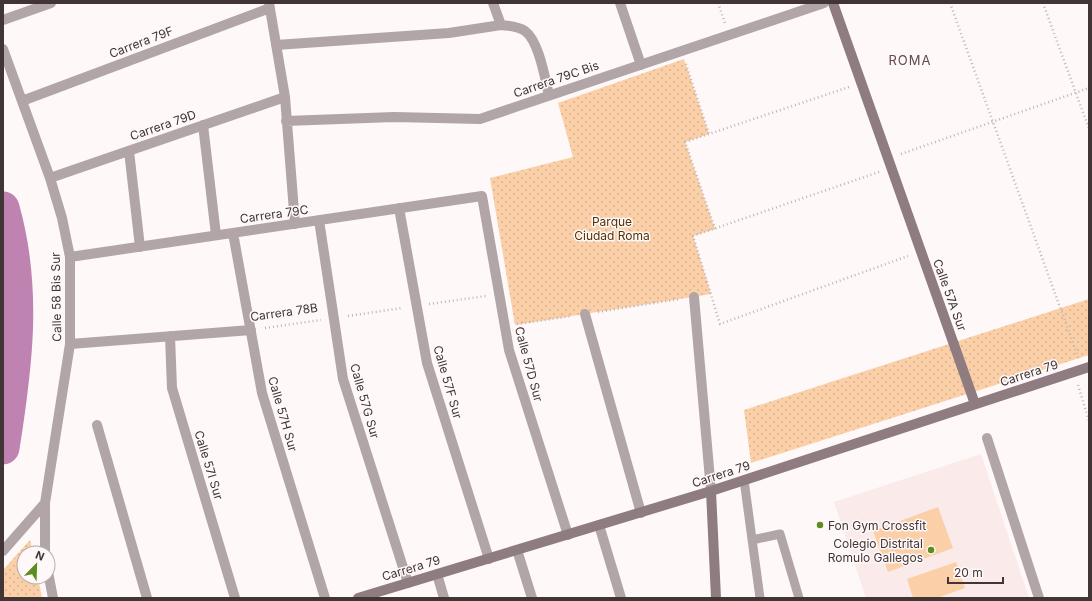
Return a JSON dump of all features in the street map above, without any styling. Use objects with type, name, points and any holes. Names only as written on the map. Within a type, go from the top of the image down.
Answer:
[{"type":"street","points":[[3,20],[51,3]]},
{"type":"street","points":[[493,3],[501,25]]},
{"type":"street","points":[[620,3],[641,65]]},
{"type":"street","name":"Carrera 79C Bis","points":[[286,121],[394,117],[480,119],[824,3]]},
{"type":"street","name":"Calle 57A Sur","points":[[833,3],[975,404]]},
{"type":"street","points":[[269,5],[285,97],[295,224]]},
{"type":"street","name":"Carrera 79F","points":[[22,101],[269,5]]},
{"type":"street","points":[[276,45],[449,34],[501,25],[514,26],[525,31],[533,38],[549,95]]},
{"type":"street","name":"Calle 58 Bis Sur","points":[[3,49],[50,178],[62,218],[70,257],[70,344],[45,503],[45,545]]},
{"type":"street","name":"Carrera 79D","points":[[50,178],[285,97]]},
{"type":"street","points":[[204,125],[216,236]]},
{"type":"street","points":[[129,151],[140,247]]},
{"type":"street","name":"Carrera 79C","points":[[70,257],[482,196]]},
{"type":"street","name":"Calle 57D Sur","points":[[482,196],[509,350],[568,535]]},
{"type":"street","name":"Calle 57F Sur","points":[[399,208],[427,363],[489,559]]},
{"type":"street","name":"Calle 57G Sur","points":[[319,220],[343,379],[408,583]]},
{"type":"street","name":"Calle 57H Sur","points":[[233,233],[262,393],[324,598]]},
{"type":"street","points":[[694,297],[711,491],[716,598]]},
{"type":"street","points":[[585,314],[641,513]]},
{"type":"street","name":"Carrera 78B","points":[[70,344],[250,330]]},
{"type":"street","name":"Calle 57I Sur","points":[[170,336],[172,388],[235,598]]},
{"type":"street","name":"Carrera 79","points":[[358,598],[711,491],[1082,369]]},
{"type":"street","points":[[97,425],[147,598]]},
{"type":"street","points":[[987,438],[1039,598]]},
{"type":"street","points":[[3,551],[45,503]]},
{"type":"street","points":[[599,525],[621,598]]},
{"type":"street","points":[[517,550],[532,598]]},
{"type":"street","points":[[437,574],[444,598]]},
{"type":"street","points":[[50,585],[53,598]]},
{"type":"lane","points":[[744,480],[760,598]]},
{"type":"lane","points":[[752,540],[780,534],[799,598]]},
{"type":"path","points":[[718,3],[729,35]]},
{"type":"path","points":[[950,3],[1082,369],[1089,421]]},
{"type":"path","points":[[1043,3],[1089,129]]},
{"type":"path","points":[[681,51],[709,134]]},
{"type":"path","points":[[715,229],[685,142],[861,83]]},
{"type":"path","points":[[921,252],[720,324],[693,236],[889,163],[993,122],[1089,88]]},
{"type":"path","name":"Carrera 78B","points":[[250,330],[499,294]]},
{"type":"path","points":[[505,326],[710,294]]},
{"type":"shaded area","name":"Colegio Distrital Romulo Gallegos","points":[[981,454],[1029,598],[866,598],[834,502]]},
{"type":"green space","name":"Parque Ciudad Roma","points":[[684,59],[709,134],[685,142],[715,229],[693,236],[711,294],[515,325],[490,178],[573,157],[558,103]]},
{"type":"green space","points":[[1089,299],[1089,355],[751,463],[744,410]]},
{"type":"green space","points":[[938,507],[953,548],[888,572],[873,531]]},
{"type":"green space","points":[[30,540],[31,545],[26,545]]},
{"type":"green space","points":[[16,556],[16,585],[40,585],[42,598],[3,598],[3,570]]},
{"type":"green space","points":[[956,562],[965,588],[937,598],[913,598],[907,579]]},
{"type":"waterway","points":[[3,208],[15,268],[17,298],[15,357],[3,448]]},
{"type":"place","name":"Fon Gym Crossfit","points":[[820,525]]},
{"type":"place","name":"Colegio Distrital Romulo Gallegos","points":[[931,550]]},
{"type":"district","name":"ROMA","points":[[910,60]]}]
